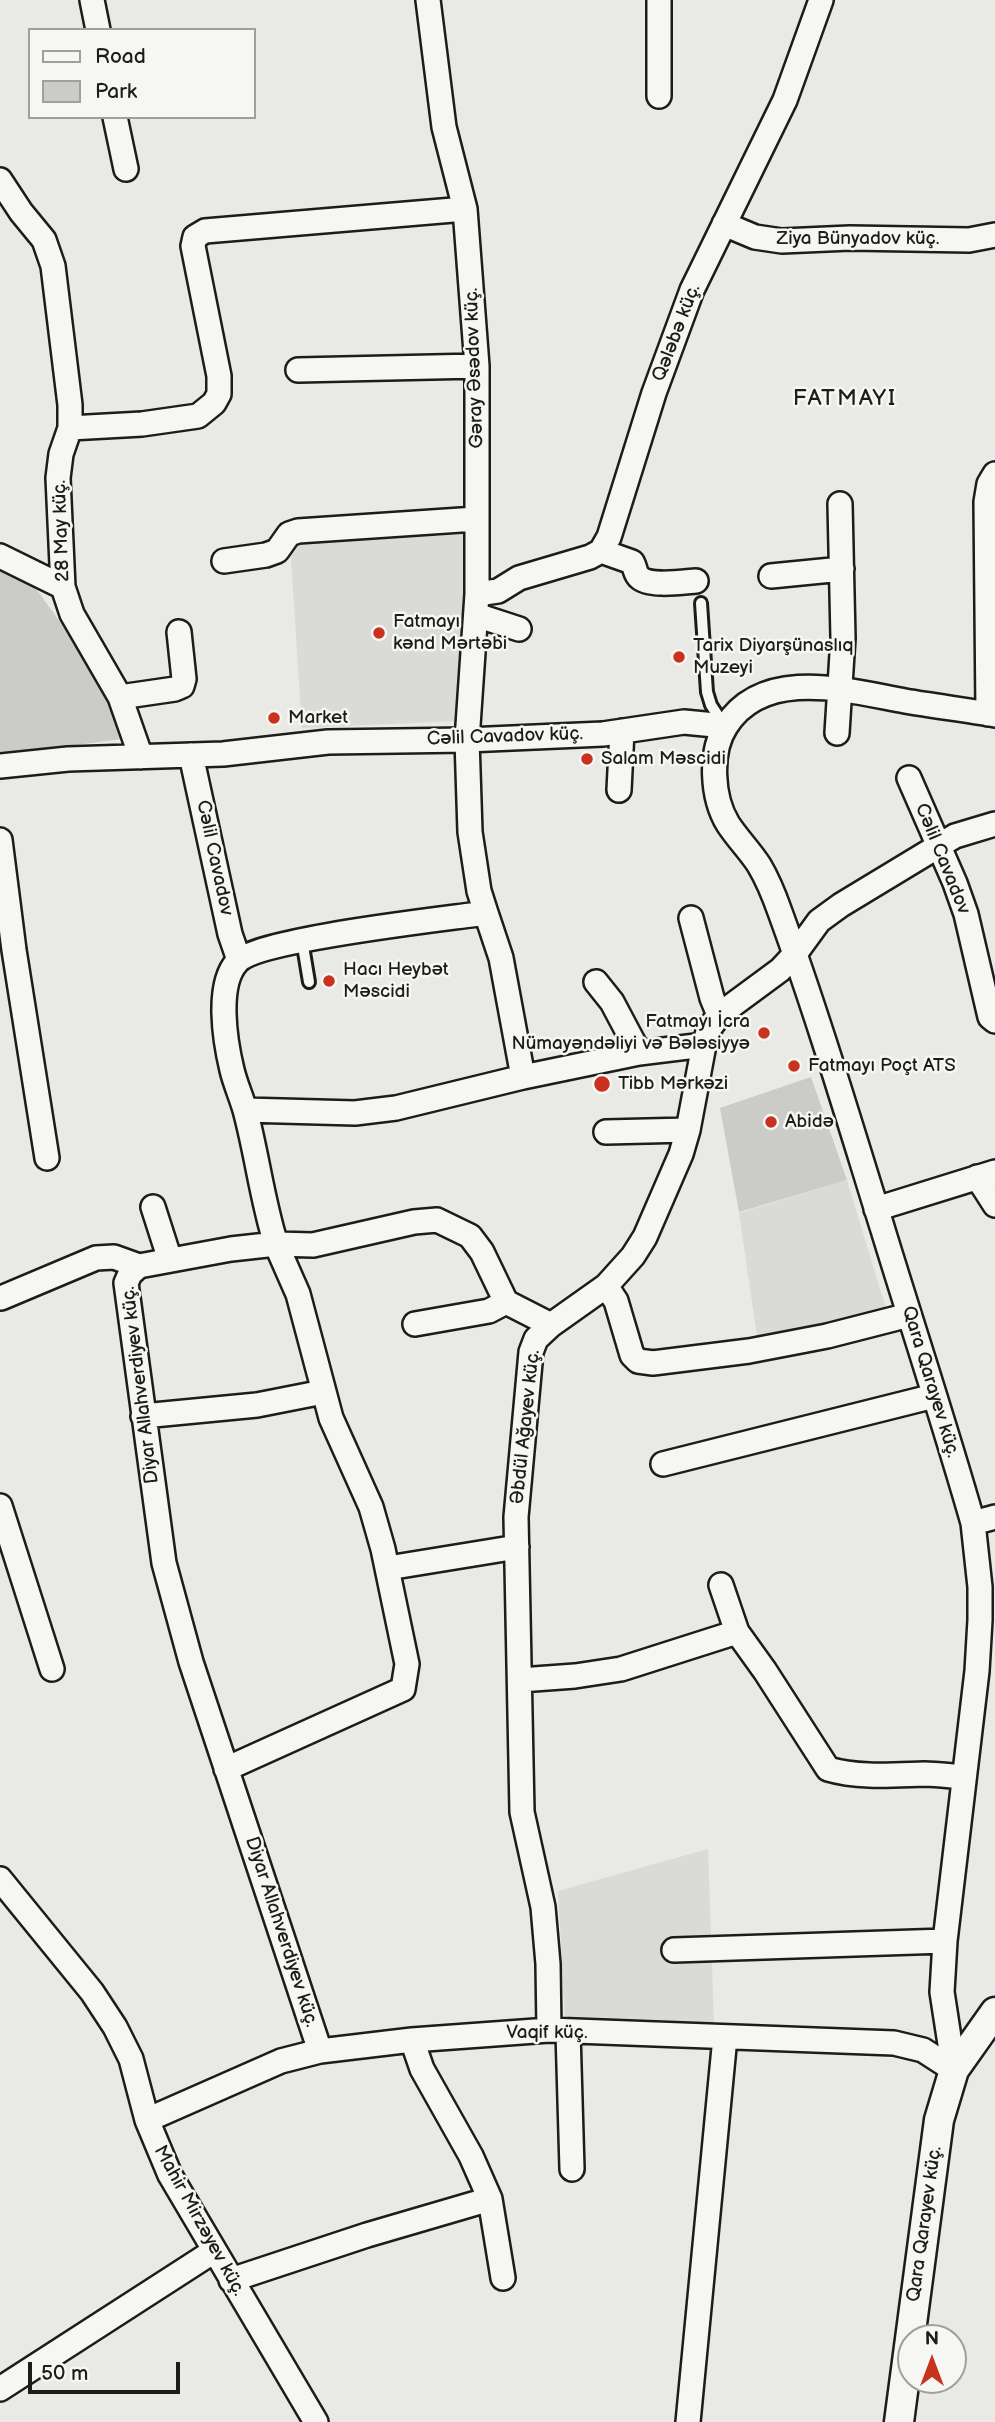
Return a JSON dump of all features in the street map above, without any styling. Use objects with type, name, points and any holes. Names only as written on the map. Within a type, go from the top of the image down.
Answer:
[{"type":"street","points":[[92,0],[98,28]]},
{"type":"street","name":"Gəray Əsədov küç.","points":[[428,0],[444,127],[466,209],[477,366],[476,604],[467,740]]},
{"type":"street","points":[[659,0],[659,96]]},
{"type":"street","name":"Qələbə küç.","points":[[601,551],[609,537],[654,393],[692,290],[785,100],[821,0]]},
{"type":"street","points":[[116,119],[126,169]]},
{"type":"street","name":"28 May küç.","points":[[0,180],[44,240],[53,266],[71,405],[70,428],[61,454],[58,478],[63,587],[72,614],[120,696],[141,757]]},
{"type":"street","points":[[70,428],[142,424],[198,416],[214,403],[219,394],[219,376],[193,246],[195,237],[205,231],[466,209]]},
{"type":"street","name":"Ziya Bünyadov küç.","points":[[724,224],[755,237],[782,241],[850,238],[969,240],[995,235]]},
{"type":"street","points":[[298,370],[477,366]]},
{"type":"street","points":[[725,726],[751,702],[790,688],[838,688],[992,714],[986,502],[989,484],[995,474]]},
{"type":"street","points":[[837,733],[843,638],[840,504]]},
{"type":"street","points":[[224,561],[278,551],[289,534],[298,531],[476,519]]},
{"type":"street","points":[[476,604],[519,578],[590,557],[601,551],[632,562],[637,576],[641,579],[661,583],[696,581]]},
{"type":"street","points":[[0,556],[63,587]]},
{"type":"street","points":[[771,576],[842,569]]},
{"type":"street","points":[[476,604],[519,629]]},
{"type":"street","points":[[120,696],[175,690],[182,686],[184,679],[179,632]]},
{"type":"street","name":"Cəlil Cavadov küç.","points":[[0,766],[68,760],[223,754],[328,742],[556,737],[684,722],[725,726]]},
{"type":"street","name":"Qara Qarayev küç.","points":[[725,726],[718,743],[715,764],[720,807],[770,886],[795,954],[934,1396],[984,1520],[977,1671],[945,1941],[942,1992],[954,2070]]},
{"type":"street","points":[[619,790],[622,731]]},
{"type":"street","points":[[467,740],[470,832],[479,891],[501,958],[523,1077]]},
{"type":"street","name":"Cəlil Cavadov","points":[[191,755],[230,934],[239,960]]},
{"type":"street","name":"Cəlil Cavadov","points":[[909,778],[965,914],[990,1017],[995,1021]]},
{"type":"street","name":"Əbdül Ağayev küç.","points":[[572,2169],[543,1907],[522,1812],[516,1517],[531,1352],[536,1339],[551,1325],[606,1286],[633,1256],[645,1237],[681,1154],[704,1045],[709,1029],[719,1015],[780,971],[819,921],[841,905],[955,836],[995,824]]},
{"type":"street","points":[[0,840],[7,951],[47,1158]]},
{"type":"street","points":[[226,1769],[402,1689],[407,1664],[388,1568],[371,1507],[331,1418],[298,1294],[276,1244],[265,1210],[245,1110],[228,1053],[224,1000],[228,976],[239,960],[264,948],[486,913]]},
{"type":"street","points":[[691,918],[719,1015]]},
{"type":"street","points":[[596,982],[612,1002],[639,1053]]},
{"type":"street","points":[[245,1110],[355,1113],[396,1108],[523,1077],[639,1053],[704,1045]]},
{"type":"street","points":[[607,1132],[688,1130]]},
{"type":"street","points":[[876,1209],[986,1175],[995,1205]]},
{"type":"street","points":[[153,1207],[170,1260]]},
{"type":"street","name":"Diyar Allahverdiyev küç.","points":[[320,2051],[191,1662],[164,1563],[126,1283],[130,1274],[139,1266],[253,1245],[301,1247],[414,1222],[437,1220],[470,1236],[487,1262],[506,1302]]},
{"type":"street","points":[[1,1298],[96,1258],[114,1257],[139,1266]]},
{"type":"street","points":[[606,1286],[616,1301],[632,1355],[638,1361],[653,1363],[749,1351],[827,1336],[909,1315]]},
{"type":"street","points":[[415,1324],[489,1311],[506,1302],[551,1325]]},
{"type":"street","points":[[143,1416],[257,1405],[323,1392]]},
{"type":"street","points":[[663,1464],[934,1396]]},
{"type":"street","points":[[1,1511],[52,1669]]},
{"type":"street","points":[[388,1568],[517,1547]]},
{"type":"street","points":[[721,1586],[737,1632],[828,1769],[841,1773],[887,1776],[927,1774],[963,1777]]},
{"type":"street","points":[[520,1680],[621,1669],[737,1632]]},
{"type":"street","name":"Mahir Mirzəyev küç.","points":[[5,1893],[92,1992],[115,2027],[131,2059],[147,2120],[170,2175],[316,2422]]},
{"type":"street","points":[[674,1950],[945,1941]]},
{"type":"street","name":"Qara Qarayev küç.","points":[[899,2422],[939,2120],[954,2070],[995,2012]]},
{"type":"street","name":"Vaqif küç.","points":[[147,2120],[281,2061],[320,2051],[412,2039],[558,2031],[894,2043],[923,2050],[954,2070]]},
{"type":"street","points":[[688,2422],[725,2037]]},
{"type":"street","points":[[412,2039],[422,2069],[471,2156],[490,2199],[503,2278]]},
{"type":"street","points":[[231,2280],[367,2235],[490,2199]]},
{"type":"street","points":[[0,2389],[214,2250]]},
{"type":"lane","points":[[701,603],[707,692],[711,705],[725,726]]},
{"type":"lane","points":[[302,940],[309,982]]},
{"type":"shaded area","name":"Fatmayı kənd Mərtəbi","points":[[467,534],[458,721],[302,728],[290,544]]},
{"type":"shaded area","points":[[847,1180],[887,1312],[758,1343],[739,1213]]},
{"type":"shaded area","points":[[708,1849],[714,2025],[565,2019],[558,1891]]},
{"type":"green space","points":[[0,563],[37,590],[99,676],[122,739],[0,755]]},
{"type":"green space","points":[[811,1077],[847,1180],[739,1212],[720,1108]]},
{"type":"place","name":"Fatmayı kənd Mərtəbi","points":[[379,633]]},
{"type":"place","name":"Tarix Diyarşünaslıq Muzeyi","points":[[679,657]]},
{"type":"place","name":"Market","points":[[274,718]]},
{"type":"place","name":"Salam Məscidi","points":[[587,759]]},
{"type":"place","name":"Hacı Heybət Məscidi","points":[[329,981]]},
{"type":"place","name":"Fatmayı İcra Nümayəndəliyi və Bələsiyyə","points":[[764,1033]]},
{"type":"place","name":"Fatmayı Poçt ATS","points":[[794,1066]]},
{"type":"place","name":"Tibb Mərkəzi","points":[[602,1084]]},
{"type":"place","name":"Abidə","points":[[771,1122]]},
{"type":"district","name":"FATMAYI","points":[[845,399]]}]
